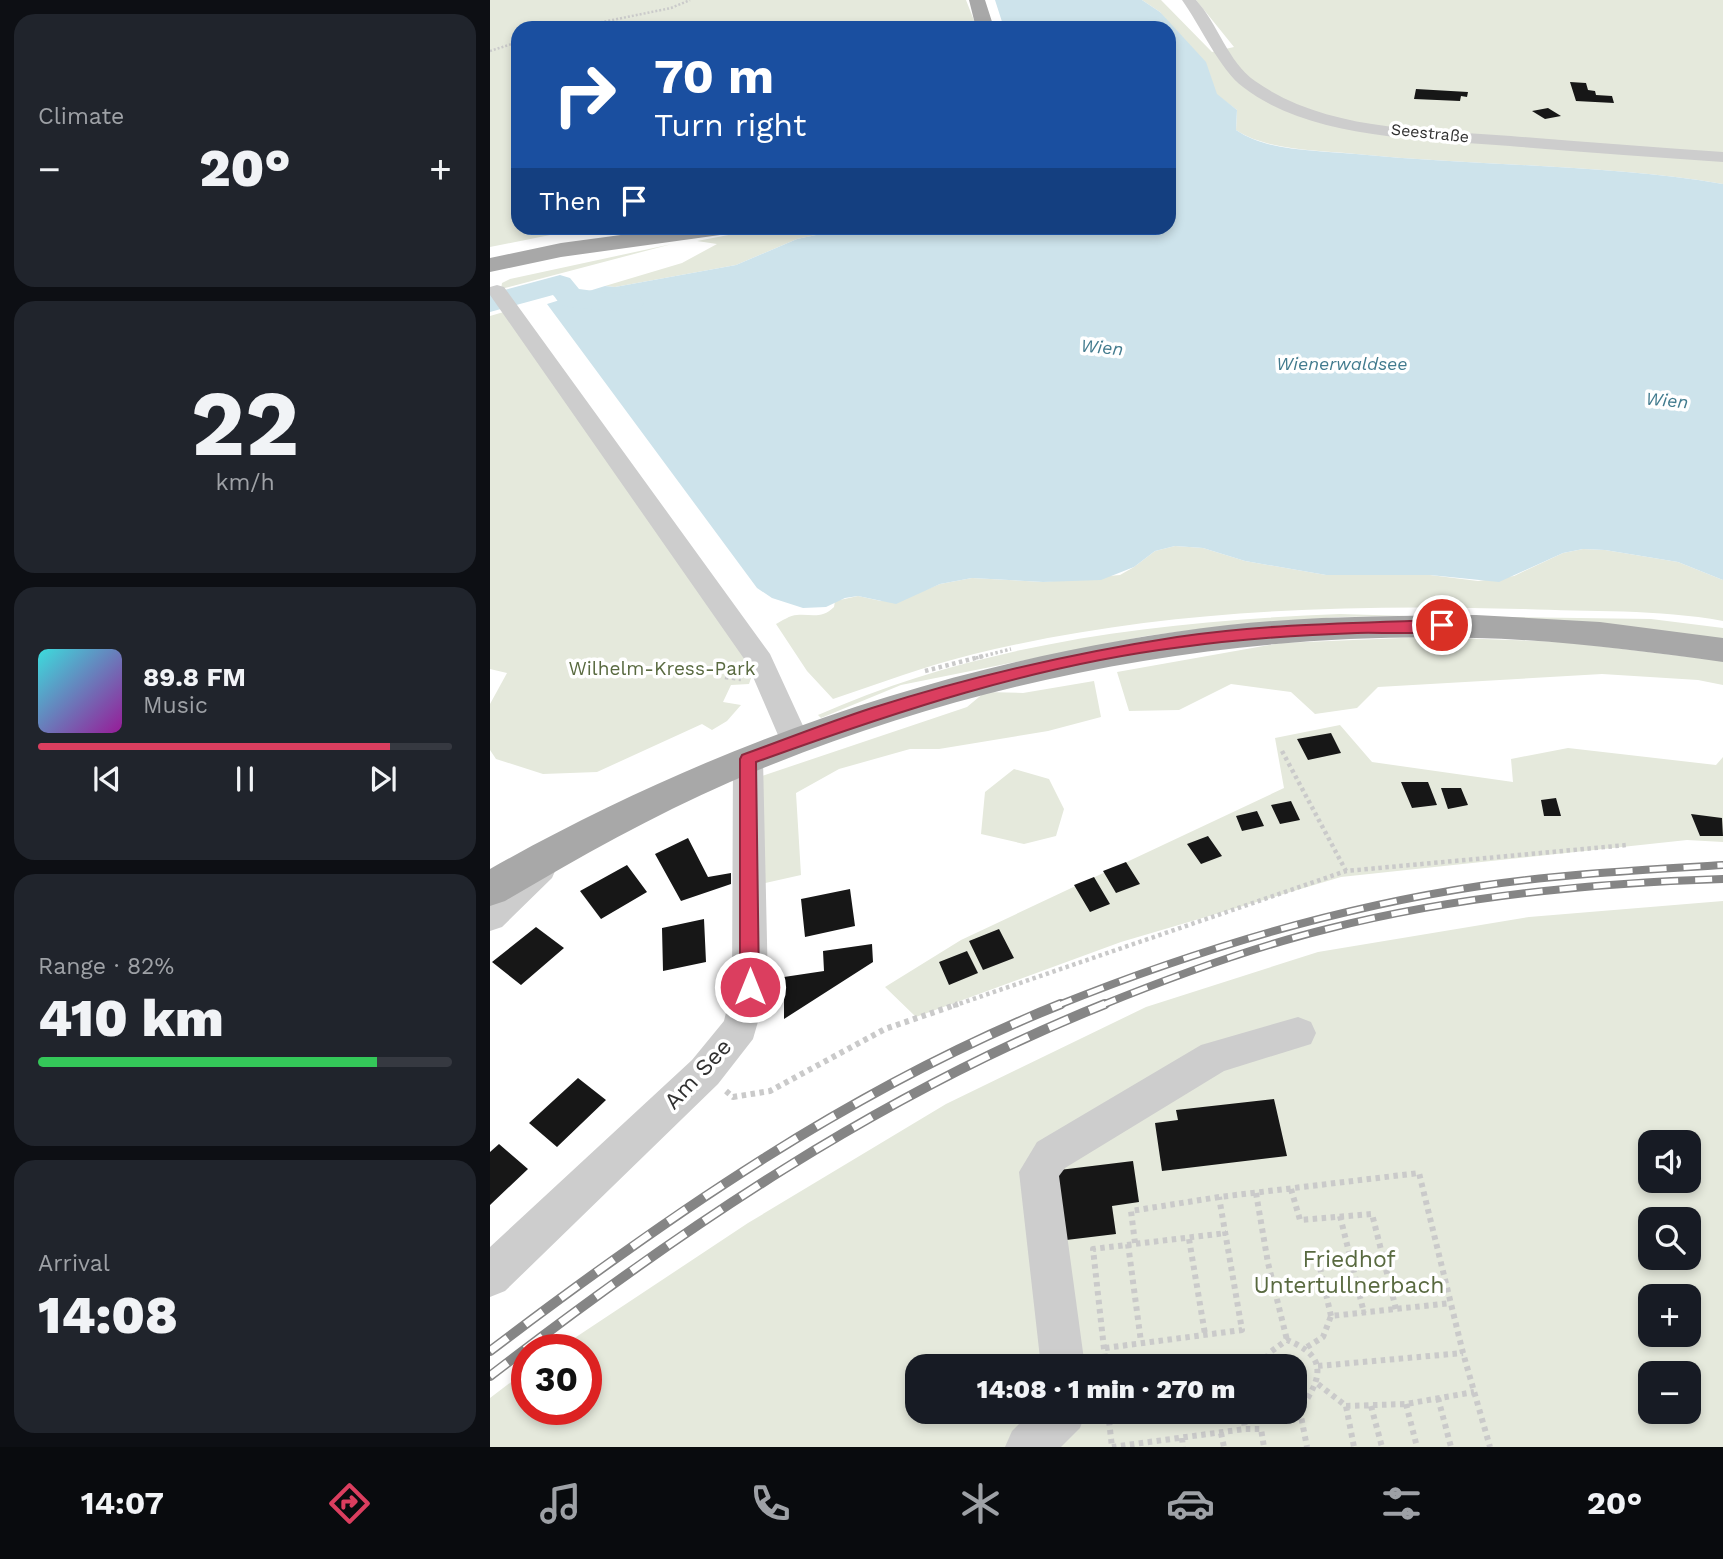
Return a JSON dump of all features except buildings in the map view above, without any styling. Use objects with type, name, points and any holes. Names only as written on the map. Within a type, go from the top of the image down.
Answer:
[{"type":"main road","points":[[977,0],[983,21]]},
{"type":"main road","points":[[497,285],[561,250],[669,235]]},
{"type":"main road","points":[[490,888],[567,844],[748,759],[960,687],[1069,661],[1178,642],[1266,632],[1442,625],[1564,631],[1723,650]]},
{"type":"street","name":"Seestraße","points":[[1189,0],[1205,18],[1245,83],[1312,114],[1375,128],[1426,134],[1723,157]]},
{"type":"street","points":[[497,285],[760,661],[795,741]]},
{"type":"street","name":"Am See","points":[[490,1276],[705,1072],[740,1028],[750,987],[748,759]]},
{"type":"street","points":[[490,917],[567,844]]},
{"type":"street","points":[[1061,1354],[1039,1172],[1051,1155],[1214,1056],[1298,1033]]},
{"type":"path","points":[[607,21],[671,8],[690,0]]},
{"type":"path","points":[[490,51],[511,44]]},
{"type":"path","points":[[1282,751],[1346,872]]},
{"type":"path","points":[[719,1086],[733,1097],[771,1091],[886,1029],[1346,872],[1628,845]]},
{"type":"path","points":[[1141,1342],[1130,1211],[1219,1197],[1419,1173],[1463,1353],[1490,1447]]},
{"type":"path","points":[[1291,1189],[1300,1220],[1372,1213],[1396,1309]]},
{"type":"path","points":[[1256,1193],[1268,1263],[1287,1340]]},
{"type":"path","points":[[1105,1348],[1242,1330],[1219,1197]]},
{"type":"path","points":[[1340,1216],[1364,1313]]},
{"type":"path","points":[[1105,1354],[1093,1249],[1226,1233]]},
{"type":"path","points":[[1189,1239],[1205,1334]]},
{"type":"path","points":[[1307,1347],[1323,1337],[1331,1316],[1318,1259]]},
{"type":"path","points":[[1331,1316],[1451,1303]]},
{"type":"path","points":[[1287,1340],[1307,1347],[1318,1366],[1318,1384],[1307,1399]]},
{"type":"path","points":[[1269,1354],[1287,1340]]},
{"type":"path","points":[[1318,1366],[1463,1353]]},
{"type":"path","points":[[1318,1384],[1346,1406],[1405,1404],[1474,1392]]},
{"type":"path","points":[[1438,1398],[1451,1447]]},
{"type":"path","points":[[1405,1404],[1417,1447]]},
{"type":"path","points":[[1346,1406],[1354,1447]]},
{"type":"path","points":[[1371,1406],[1382,1447]]},
{"type":"path","points":[[1109,1424],[1112,1447],[1245,1429],[1261,1429],[1264,1447]]},
{"type":"path","points":[[1244,1424],[1245,1429]]},
{"type":"path","points":[[1302,1424],[1307,1447]]},
{"type":"path","points":[[1221,1433],[1223,1447]]},
{"type":"path","points":[[1182,1438],[1183,1447]]},
{"type":"green space","points":[[490,0],[966,0],[974,21],[511,21],[511,235],[550,235],[490,247]]},
{"type":"green space","points":[[1142,0],[1161,0],[1212,52],[1234,47],[1196,0],[1723,0],[1723,184],[1586,169],[1310,150],[1263,142],[1236,130],[1237,110],[1217,95],[1176,35],[1176,21],[1166,21],[1160,12]]},
{"type":"green space","points":[[728,235],[816,235],[797,239],[736,265],[615,287],[605,286],[682,263],[717,244],[697,241]]},
{"type":"green space","points":[[672,244],[501,289],[502,283],[510,279]]},
{"type":"green space","name":"Wilhelm-Kress-Park","points":[[507,311],[746,654],[753,672],[749,684],[731,685],[723,702],[741,705],[727,721],[712,730],[702,724],[597,772],[543,774],[496,759],[490,750],[490,704],[507,673],[490,669],[490,316]]},
{"type":"green space","points":[[1175,546],[1203,548],[1245,561],[1326,575],[1430,575],[1478,581],[1514,576],[1563,553],[1583,549],[1605,550],[1678,562],[1723,580],[1723,621],[1648,613],[1453,608],[1315,609],[1246,613],[1178,619],[1042,639],[921,669],[833,699],[807,671],[776,624],[794,615],[825,613],[834,607],[835,601],[858,596],[881,601],[908,597],[940,584],[972,578],[1043,582],[1120,575],[1155,551]]},
{"type":"green space","points":[[1340,614],[1407,616],[1339,617],[1232,625],[1146,636],[901,685],[821,718],[818,715],[880,690],[944,669],[1074,640],[1206,622]]},
{"type":"green space","points":[[1440,616],[1651,619],[1723,628],[1723,639]]},
{"type":"green space","points":[[1426,637],[1565,642],[1723,661],[1723,685],[1698,680],[1602,674],[1378,687],[1357,708],[1315,714],[1291,692],[1231,684],[1179,710],[1129,711],[1117,672],[1281,643]]},
{"type":"green space","points":[[1094,681],[1101,717],[1048,731],[939,749],[910,749],[839,769],[796,793],[801,875],[756,885],[759,777],[967,707],[985,692],[1023,693]]},
{"type":"green space","points":[[1340,725],[1372,762],[1513,782],[1511,759],[1568,748],[1716,765],[1723,757],[1723,842],[1687,840],[1341,877],[1121,942],[916,1017],[885,987],[961,940],[1284,788],[1275,738]]},
{"type":"green space","points":[[1014,769],[1049,779],[1064,809],[1056,836],[1024,844],[981,834],[985,792]]},
{"type":"green space","name":"Friedhof Untertullnerbach","points":[[1723,901],[1723,1447],[490,1447],[490,1398],[511,1382],[511,1425],[602,1425],[602,1334],[581,1334],[748,1223],[946,1104],[1146,1007],[1318,952],[1529,917]]},
{"type":"water","name":"Wienerwaldsee","points":[[995,0],[1142,0],[1168,21],[1002,21]]},
{"type":"water","name":"Wienerwaldsee","points":[[1176,29],[1206,62],[1217,94],[1237,110],[1236,130],[1263,142],[1310,150],[1586,169],[1723,184],[1723,580],[1678,562],[1605,550],[1583,549],[1563,553],[1499,582],[1430,575],[1326,575],[1245,561],[1203,548],[1175,546],[1155,551],[1134,567],[1101,580],[1043,582],[972,578],[940,584],[896,604],[858,596],[845,598],[826,607],[803,608],[772,598],[757,588],[547,304],[605,286],[615,287],[736,265],[797,239],[816,235],[1176,235]]},
{"type":"waterway","name":"Wien","points":[[490,303],[560,284],[570,297],[629,303]]},
{"type":"railway","points":[[1059,1005],[1212,950],[1371,906],[1510,882],[1723,865]]},
{"type":"railway","points":[[1104,1004],[1241,954],[1298,937],[1425,908],[1574,888],[1723,879]]},
{"type":"railway","points":[[490,1376],[709,1217],[862,1122],[941,1079],[1104,1004]]},
{"type":"railway","points":[[1100,1006],[1104,1004]]},
{"type":"railway","points":[[490,1351],[625,1252],[764,1158],[909,1075],[984,1037],[1059,1005]]},
{"type":"route","points":[[750,987],[748,759],[877,712],[960,687],[1069,661],[1178,642],[1266,632],[1308,628],[1442,625]]}]
